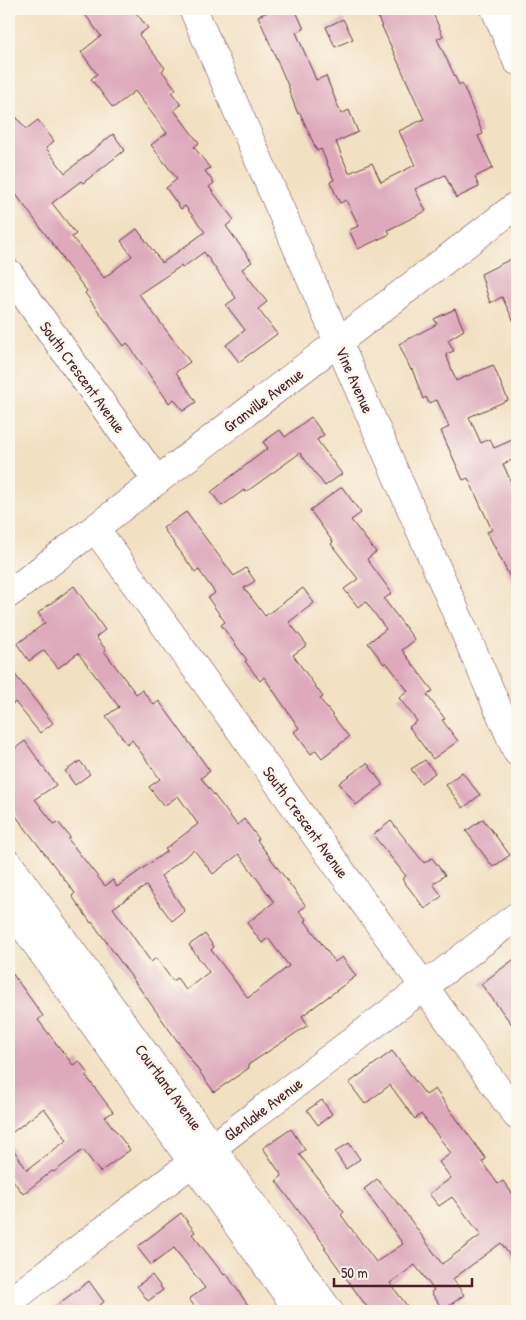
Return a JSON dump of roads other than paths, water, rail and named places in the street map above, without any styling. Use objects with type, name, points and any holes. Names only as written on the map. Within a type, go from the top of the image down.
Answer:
[{"type":"street","name":"Vine Avenue","points":[[193,9],[517,752]]},
{"type":"street","points":[[494,9],[517,61]]},
{"type":"street","name":"Granville Avenue","points":[[9,594],[517,205]]},
{"type":"street","name":"South Crescent Avenue","points":[[9,273],[157,481]]},
{"type":"street","name":"South Crescent Avenue","points":[[95,528],[517,1116]]},
{"type":"street","name":"Courtland Avenue","points":[[9,864],[202,1155],[299,1311]]},
{"type":"street","name":"Courtland Avenue","points":[[9,906],[202,1155],[329,1311]]},
{"type":"street","name":"Glenlake Avenue","points":[[9,1302],[517,916]]}]
